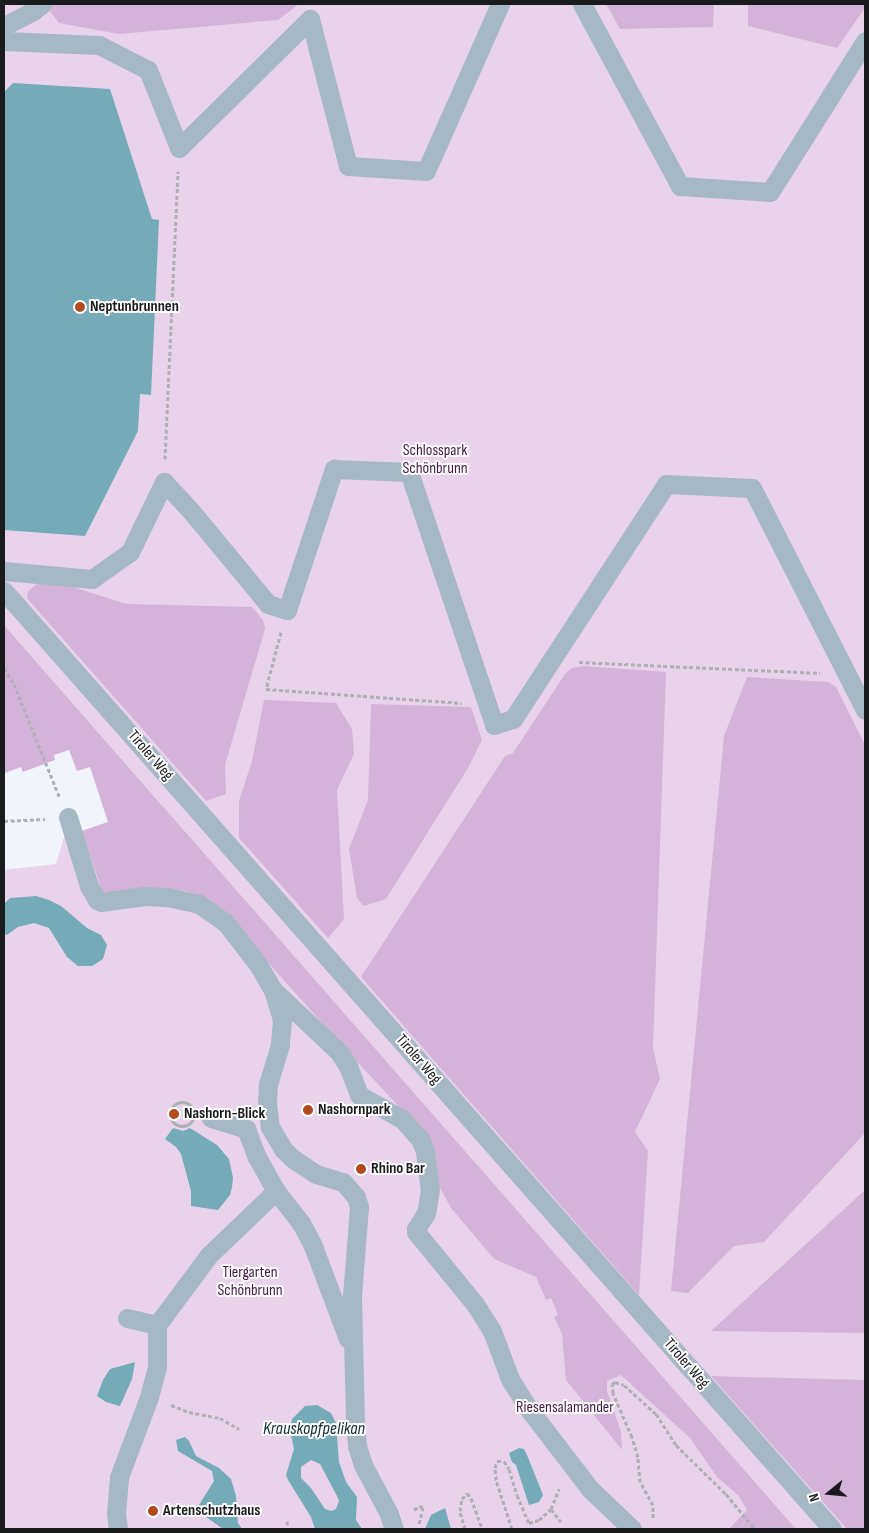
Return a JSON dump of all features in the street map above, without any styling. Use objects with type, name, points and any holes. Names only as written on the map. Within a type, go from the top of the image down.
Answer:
[{"type":"street","points":[[4,26],[34,11],[42,4]]},
{"type":"street","points":[[4,41],[99,45],[148,70],[180,148],[310,19],[348,166],[426,171],[500,4]]},
{"type":"street","points":[[582,4],[680,186],[770,192],[865,41]]},
{"type":"street","points":[[4,571],[92,579],[130,552],[164,482],[268,604],[287,610],[334,469],[409,472],[494,725],[513,719],[666,484],[752,488],[865,710]]},
{"type":"street","name":"Tiroler Weg","points":[[4,591],[832,1529]]},
{"type":"street","points":[[68,817],[89,886],[96,900],[101,902],[145,896],[167,896],[199,904],[226,924],[259,966],[274,990],[339,1052],[348,1066],[359,1095],[402,1119],[420,1139],[425,1151],[430,1189],[426,1213],[416,1232],[475,1304],[492,1331],[510,1379],[536,1419],[590,1489],[632,1529]]},
{"type":"street","points":[[274,990],[282,1020],[280,1044],[268,1084],[267,1103],[270,1127],[283,1149],[292,1158],[316,1174],[344,1182],[356,1197],[359,1207],[352,1296],[352,1348],[355,1374],[357,1446],[363,1465],[389,1514],[394,1529]]},
{"type":"street","points":[[210,1118],[246,1129],[257,1157],[276,1191],[301,1223],[313,1246],[352,1348]]},
{"type":"street","points":[[118,1529],[116,1512],[119,1477],[149,1397],[156,1367],[158,1325],[209,1255],[276,1191]]},
{"type":"street","points":[[127,1318],[158,1325]]},
{"type":"path","points":[[164,482],[180,148]]},
{"type":"path","points":[[287,610],[266,689],[486,704]]},
{"type":"path","points":[[557,654],[577,662],[846,674]]},
{"type":"path","points":[[4,668],[14,684],[51,777]]},
{"type":"path","points":[[4,822],[68,817]]},
{"type":"path","points":[[185,1102],[191,1107],[193,1115],[187,1124],[180,1126],[171,1120],[171,1108],[177,1103],[185,1102]]},
{"type":"path","points":[[650,1523],[655,1511],[640,1482],[638,1457],[632,1437],[613,1393],[612,1384],[615,1382],[624,1385],[656,1414],[676,1445],[726,1494],[755,1529]]},
{"type":"path","points":[[149,1397],[189,1412],[220,1418],[239,1429]]},
{"type":"path","points":[[512,1529],[496,1480],[494,1468],[497,1462],[504,1461],[509,1469],[528,1522],[533,1523],[551,1509],[557,1497],[559,1486]]},
{"type":"path","points":[[465,1529],[460,1511],[462,1499],[467,1492],[482,1529]]},
{"type":"path","points":[[551,1509],[561,1522]]},
{"type":"path","points":[[288,1522],[288,1529]]},
{"type":"green space","name":"Schlosspark Schönbrunn","points":[[4,4],[865,4],[865,1529],[4,1529],[4,870],[56,864],[64,837],[161,804],[4,625]]},
{"type":"shaded area","points":[[44,4],[299,4],[278,20],[119,34],[59,23]]},
{"type":"shaded area","points":[[606,4],[714,4],[713,27],[620,29]]},
{"type":"shaded area","points":[[748,4],[865,4],[865,8],[837,48],[748,26]]},
{"type":"shaded area","points":[[37,584],[70,586],[126,604],[252,607],[263,620],[265,629],[225,765],[226,794],[206,801],[27,598],[28,591]]},
{"type":"shaded area","points":[[4,625],[796,1529],[729,1529],[747,1510],[739,1496],[717,1477],[690,1438],[621,1375],[607,1381],[607,1391],[621,1432],[622,1450],[566,1380],[562,1334],[554,1317],[558,1315],[551,1298],[546,1300],[536,1277],[494,1259],[451,1208],[439,1186],[417,1126],[230,920],[203,898],[186,891],[166,889],[108,893],[102,891],[82,831],[108,822],[90,767],[77,771],[69,750],[54,755],[55,760],[23,772],[21,767],[5,773]]},
{"type":"shaded area","points":[[584,666],[666,672],[653,1048],[660,1079],[635,1132],[648,1151],[639,1295],[361,977],[505,756],[513,753],[565,674],[572,668]]},
{"type":"shaded area","points":[[747,677],[828,682],[836,687],[865,745],[865,1133],[764,1242],[734,1246],[688,1293],[671,1291],[724,736]]},
{"type":"shaded area","points":[[264,700],[336,703],[352,729],[354,754],[337,790],[344,919],[328,938],[239,838],[239,801],[252,761]]},
{"type":"shaded area","points":[[371,704],[471,707],[482,740],[468,768],[386,899],[364,906],[357,898],[349,849],[368,800]]},
{"type":"shaded area","points":[[865,1190],[865,1333],[711,1331]]},
{"type":"shaded area","points":[[711,1376],[865,1380],[865,1529],[847,1529]]},
{"type":"water","name":"Neptunbrunnen","points":[[13,83],[110,89],[152,219],[159,220],[151,395],[140,394],[138,431],[85,536],[4,530],[4,92]]},
{"type":"water","points":[[36,896],[61,906],[87,928],[101,935],[107,945],[103,959],[92,966],[78,966],[67,957],[49,928],[34,923],[18,927],[7,935],[4,934],[4,904],[10,898]]},
{"type":"water","points":[[173,1128],[183,1131],[190,1128],[217,1145],[229,1159],[233,1178],[232,1187],[230,1195],[218,1210],[191,1206],[191,1191],[181,1154],[176,1147],[165,1139]]},
{"type":"water","points":[[135,1362],[132,1379],[120,1406],[106,1402],[97,1396],[103,1380],[110,1369]]},
{"type":"water","name":"Krauskopfpelikan","points":[[317,1405],[331,1413],[336,1423],[339,1462],[346,1482],[357,1497],[356,1520],[362,1529],[315,1529],[311,1517],[288,1480],[286,1475],[294,1449],[290,1430],[292,1419],[305,1406]],"holes":[[[311,1460],[320,1464],[339,1501],[336,1509],[331,1511],[325,1509],[311,1488],[301,1478],[301,1467]]]},
{"type":"water","points":[[185,1437],[196,1456],[219,1468],[231,1479],[236,1496],[238,1523],[242,1529],[223,1529],[202,1514],[199,1505],[214,1481],[212,1471],[178,1451],[176,1440]]},
{"type":"water","points":[[519,1448],[524,1449],[543,1495],[539,1502],[529,1505],[516,1465],[512,1462],[509,1453]]},
{"type":"water","points":[[445,1508],[451,1529],[425,1529],[431,1515]]},
{"type":"place","name":"Neptunbrunnen","points":[[80,307]]},
{"type":"place","name":"Nashornpark","points":[[308,1110]]},
{"type":"place","name":"Nashorn-Blick","points":[[174,1114]]},
{"type":"place","name":"Rhino Bar","points":[[361,1169]]},
{"type":"place","name":"Artenschutzhaus","points":[[153,1511]]},
{"type":"park label","name":"Tiergarten Schönbrunn","points":[[250,1282]]},
{"type":"park label","name":"Riesensalamander","points":[[565,1408]]}]
